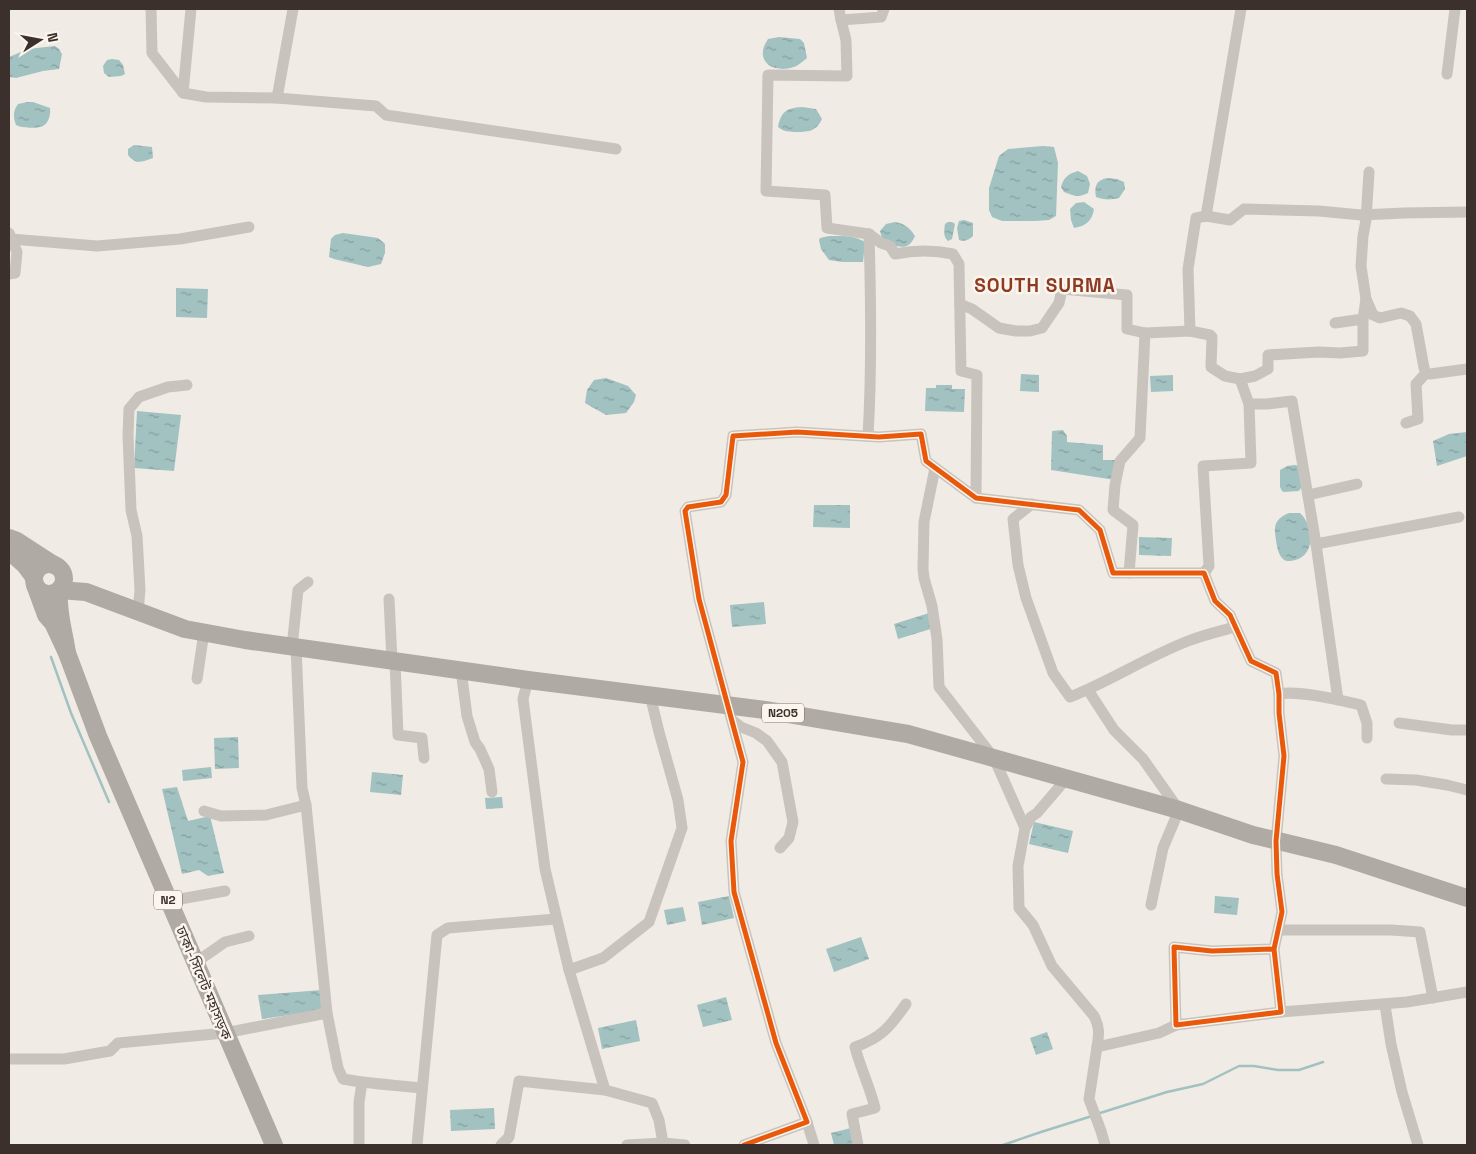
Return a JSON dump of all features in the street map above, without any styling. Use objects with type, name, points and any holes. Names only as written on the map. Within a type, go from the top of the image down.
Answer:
[{"type":"highway","name":"N2","points":[[57,568],[17,541],[9,549],[25,565],[34,581],[46,615],[53,624],[67,652]]},
{"type":"highway","points":[[49,564],[57,568],[64,580],[58,594],[42,592],[34,581],[36,570],[49,564]]},
{"type":"highway","name":"N205","points":[[57,568],[78,583],[86,592]]},
{"type":"highway","name":"N205","points":[[58,594],[86,592],[184,629],[294,647],[650,695],[730,712],[855,724],[908,734],[1179,810],[1253,835],[1336,855],[1467,898]]},
{"type":"highway","name":"N2","points":[[58,594],[58,608],[62,620],[67,652]]},
{"type":"highway","name":"ঢাকা-সিলেট মহাসড়ক","points":[[67,652],[98,736],[274,1145]]},
{"type":"street","points":[[150,9],[152,53],[183,93],[206,97],[277,98],[376,106],[386,115],[616,149]]},
{"type":"street","points":[[183,93],[191,9]]},
{"type":"street","points":[[277,98],[293,9]]},
{"type":"street","points":[[884,9],[881,17],[840,14],[846,40],[847,76],[768,75],[766,192],[825,195],[827,228],[869,234],[881,243],[890,246],[895,254],[912,250],[940,251],[954,254],[959,264],[961,371],[978,375],[976,498]]},
{"type":"street","points":[[1206,216],[1241,9]]},
{"type":"street","points":[[1447,74],[1455,9]]},
{"type":"street","points":[[1368,172],[1367,214],[1361,266],[1366,299],[1373,315],[1380,318],[1401,313],[1410,316],[1416,324],[1426,373]]},
{"type":"street","points":[[1190,332],[1188,269],[1196,218],[1206,216],[1230,220],[1244,210],[1367,214],[1467,212]]},
{"type":"street","points":[[10,236],[97,246],[180,239],[249,227]]},
{"type":"street","points":[[868,436],[870,398],[869,234]]},
{"type":"street","points":[[9,274],[15,273],[18,252],[10,236]]},
{"type":"street","points":[[960,304],[972,309],[999,328],[1030,331],[1042,328],[1059,303],[1062,289],[1127,295],[1127,329],[1145,333],[1190,332],[1212,336],[1211,367],[1225,376],[1240,379],[1255,376],[1268,369],[1268,355],[1319,352],[1340,354],[1363,351],[1363,319],[1366,299]]},
{"type":"street","points":[[1335,323],[1363,319]]},
{"type":"street","points":[[1129,573],[1133,525],[1113,510],[1115,485],[1120,461],[1140,438],[1145,333]]},
{"type":"street","points":[[1426,373],[1467,369]]},
{"type":"street","points":[[1406,423],[1418,419],[1416,384],[1426,373]]},
{"type":"street","points":[[814,1145],[808,1122],[776,1043],[734,892],[731,841],[743,762],[699,599],[685,511],[688,507],[722,502],[726,495],[733,436],[797,432],[868,436],[921,434],[926,461],[976,498],[1079,510],[1100,530],[1113,573],[1204,572],[1209,566],[1203,466],[1251,463],[1249,404],[1240,379]]},
{"type":"street","points":[[138,612],[140,590],[132,510],[128,435],[129,409],[138,397],[168,387],[186,385]]},
{"type":"street","points":[[1249,404],[1292,401],[1316,544],[1338,700]]},
{"type":"street","points":[[935,468],[924,522],[923,569],[932,606],[937,639],[939,687],[994,758],[1025,828]]},
{"type":"street","points":[[1308,495],[1357,484]]},
{"type":"street","points":[[1032,504],[1013,519],[1018,565],[1026,598],[1053,673],[1070,697],[1188,641],[1236,626]]},
{"type":"street","points":[[1316,544],[1459,517]]},
{"type":"street","points":[[1204,572],[1215,601],[1230,615],[1251,661],[1276,673],[1280,694],[1279,713],[1284,756],[1276,841],[1277,874],[1282,912],[1274,949],[1281,1012]]},
{"type":"street","points":[[308,582],[298,590],[294,647],[302,788],[306,804],[327,1013],[338,1068],[343,1079],[362,1083],[381,1083],[422,1088]]},
{"type":"street","points":[[389,599],[398,736],[422,738],[424,758]]},
{"type":"street","points":[[196,679],[204,632]]},
{"type":"street","points":[[461,670],[467,716],[475,742],[489,769],[492,792]]},
{"type":"street","points":[[528,680],[523,699],[545,869],[569,970],[605,1090]]},
{"type":"street","points":[[1088,690],[1114,730],[1143,759],[1179,810],[1163,848],[1151,905]]},
{"type":"street","points":[[1280,694],[1288,692],[1361,705],[1366,723],[1366,738]]},
{"type":"street","points":[[569,970],[603,958],[649,922],[682,828],[678,800],[650,695]]},
{"type":"street","points":[[730,712],[742,727],[756,733],[767,741],[782,762],[793,822],[790,838],[780,848]]},
{"type":"street","points":[[1399,723],[1452,730],[1467,730]]},
{"type":"street","points":[[1066,778],[1037,813],[1031,817],[1025,828],[1018,866],[1018,908],[1033,925],[1052,966],[1094,1016],[1099,1025],[1089,1099],[1105,1145]]},
{"type":"street","points":[[1386,779],[1416,780],[1467,790]]},
{"type":"street","points":[[204,811],[221,816],[266,815],[306,804]]},
{"type":"street","points":[[169,901],[225,891]]},
{"type":"street","points":[[417,1145],[438,935],[448,928],[556,919]]},
{"type":"street","points":[[1279,930],[1391,930],[1420,932],[1433,998]]},
{"type":"street","points":[[195,963],[226,942],[249,936]]},
{"type":"street","points":[[1176,1025],[1174,947],[1212,951],[1274,949]]},
{"type":"street","points":[[1097,1047],[1159,1033],[1176,1025],[1281,1012],[1385,1004],[1467,992]]},
{"type":"street","points":[[858,1145],[852,1114],[876,1108],[855,1047],[881,1035],[896,1019],[906,1004]]},
{"type":"street","points":[[1385,1004],[1391,1044],[1402,1092],[1418,1145]]},
{"type":"street","points":[[9,1059],[64,1059],[110,1051],[118,1043],[225,1033],[327,1013]]},
{"type":"street","points":[[501,1145],[509,1137],[519,1081],[605,1090],[652,1103],[659,1120],[663,1143]]},
{"type":"street","points":[[359,1145],[359,1102],[362,1083]]},
{"type":"street","points":[[744,1145],[808,1122]]},
{"type":"street","points":[[627,1145],[663,1143],[685,1145]]},
{"type":"water","points":[[779,37],[800,39],[804,43],[807,58],[796,66],[786,69],[779,69],[767,64],[763,54],[764,47],[768,39]]},
{"type":"water","points":[[55,46],[62,54],[59,69],[16,78],[9,77],[9,57],[28,49]]},
{"type":"water","points":[[107,60],[119,60],[123,65],[125,74],[109,77],[104,73],[103,66]]},
{"type":"water","points":[[28,102],[50,108],[47,123],[37,128],[16,125],[14,114],[16,107],[18,104]]},
{"type":"water","points":[[792,108],[816,109],[822,119],[817,127],[807,131],[794,132],[782,130],[778,127],[785,112]]},
{"type":"water","points":[[134,145],[152,147],[153,158],[142,161],[134,160],[128,155],[128,149]]},
{"type":"water","points":[[1054,147],[1058,163],[1056,216],[1049,220],[1035,221],[1002,221],[992,217],[989,210],[989,188],[999,156],[1008,149]]},
{"type":"water","points":[[1078,171],[1087,176],[1090,184],[1088,193],[1076,196],[1064,192],[1061,187],[1065,178]]},
{"type":"water","points":[[1107,178],[1124,182],[1125,189],[1119,198],[1101,199],[1096,197],[1095,190],[1098,182]]},
{"type":"water","points":[[1084,202],[1094,209],[1092,217],[1082,226],[1074,228],[1070,209],[1076,203]]},
{"type":"water","points":[[964,220],[973,223],[973,236],[963,241],[959,240],[957,228],[959,221]]},
{"type":"water","points":[[895,222],[906,226],[915,236],[909,245],[901,247],[883,241],[880,231],[886,224]]},
{"type":"water","points":[[948,222],[955,224],[952,239],[948,241],[945,238],[944,231],[945,224]]},
{"type":"water","points":[[343,233],[378,238],[385,244],[385,253],[381,264],[368,267],[329,257],[331,239],[335,235]]},
{"type":"water","points":[[829,236],[852,237],[865,242],[863,262],[829,260],[821,249],[819,240]]},
{"type":"water","points":[[176,288],[208,289],[207,318],[176,317]]},
{"type":"water","points":[[1021,374],[1039,375],[1039,392],[1020,391]]},
{"type":"water","points":[[1173,375],[1173,391],[1151,392],[1150,376]]},
{"type":"water","points":[[606,378],[628,386],[636,395],[634,402],[626,413],[606,415],[585,403],[587,390],[594,380]]},
{"type":"water","points":[[936,385],[952,385],[952,389],[965,389],[964,412],[925,411],[926,388],[936,388]]},
{"type":"water","points":[[137,411],[181,415],[174,471],[134,468]]},
{"type":"water","points":[[1063,430],[1067,436],[1067,442],[1103,445],[1103,460],[1116,460],[1115,480],[1051,470],[1052,431]]},
{"type":"water","points":[[1467,432],[1467,456],[1437,466],[1433,441],[1449,434]]},
{"type":"water","points":[[1287,466],[1299,466],[1303,485],[1299,491],[1284,492],[1280,487],[1280,470]]},
{"type":"water","points":[[814,505],[850,505],[850,528],[813,527]]},
{"type":"water","points":[[1289,513],[1300,513],[1305,519],[1310,534],[1310,542],[1309,549],[1305,555],[1299,559],[1286,561],[1279,554],[1275,526],[1282,516]]},
{"type":"water","points":[[1139,537],[1172,538],[1171,556],[1139,555]]},
{"type":"water","points":[[764,602],[766,624],[732,627],[730,605]]},
{"type":"water","points":[[929,613],[934,628],[898,639],[894,624]]},
{"type":"water","points":[[238,737],[239,768],[215,769],[214,738]]},
{"type":"water","points":[[211,767],[212,778],[183,781],[182,770]]},
{"type":"water","points":[[372,772],[403,775],[401,795],[370,792]]},
{"type":"water","points":[[177,787],[188,821],[210,816],[224,873],[208,876],[199,870],[182,874],[162,789]]},
{"type":"water","points":[[502,797],[503,808],[486,809],[485,798]]},
{"type":"water","points":[[1034,822],[1073,831],[1068,853],[1029,844]]},
{"type":"water","points":[[729,896],[734,918],[702,925],[698,902]]},
{"type":"water","points":[[1215,896],[1239,898],[1237,915],[1214,913]]},
{"type":"water","points":[[683,907],[686,921],[667,925],[664,910]]},
{"type":"water","points":[[861,937],[869,959],[834,972],[826,949]]},
{"type":"water","points":[[322,990],[324,1010],[262,1019],[258,995]]},
{"type":"water","points":[[726,997],[732,1020],[703,1027],[697,1005]]},
{"type":"water","points":[[636,1020],[640,1041],[602,1049],[598,1028]]},
{"type":"water","points":[[1047,1032],[1053,1049],[1036,1055],[1030,1038]]},
{"type":"water","points":[[494,1108],[495,1129],[451,1131],[450,1110]]},
{"type":"water","points":[[851,1128],[855,1145],[834,1145],[831,1133]]},
{"type":"waterway","points":[[51,657],[71,713],[109,802]]},
{"type":"waterway","points":[[1097,1114],[1167,1092],[1203,1084],[1239,1066],[1299,1070],[1323,1062]]},
{"type":"waterway","points":[[1003,1145],[1092,1116]]},
{"type":"cycle path","points":[[744,1145],[807,1122],[776,1043],[734,892],[731,841],[743,762],[699,599],[685,511],[688,507],[721,502],[726,495],[733,436],[797,432],[879,437],[921,434],[926,461],[976,498],[1079,510],[1100,530],[1113,573],[1204,573],[1215,601],[1230,615],[1251,661],[1276,673],[1284,756],[1276,841],[1277,874],[1282,912],[1274,949],[1212,951],[1174,947],[1176,1025],[1281,1012],[1274,949]]},
{"type":"district","name":"SOUTH SURMA","points":[[1045,285]]}]
